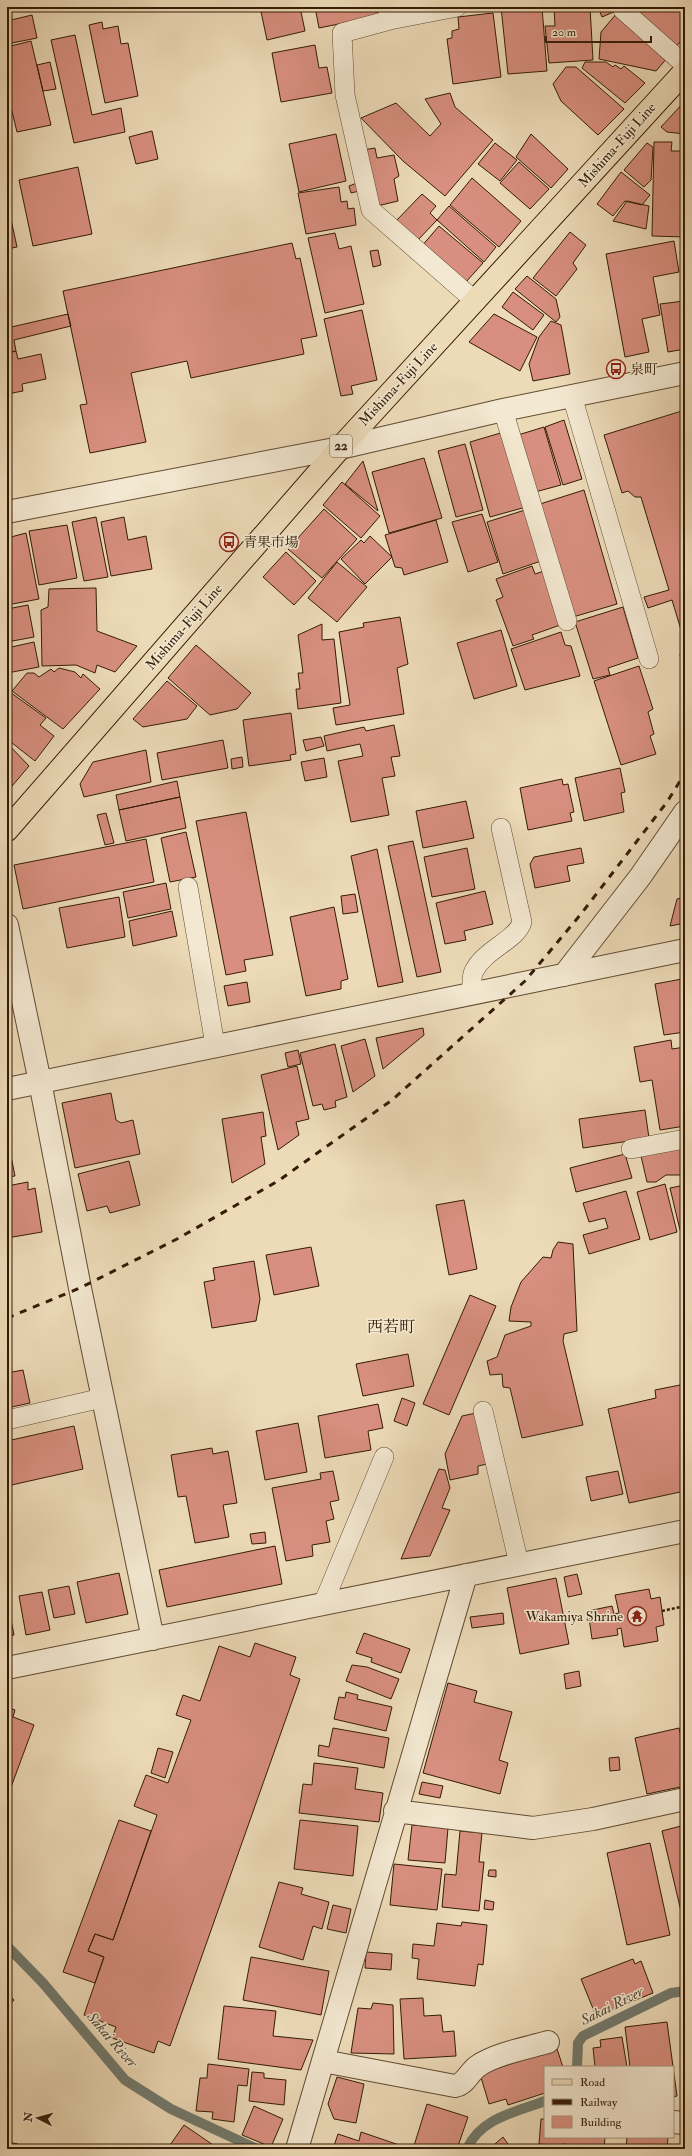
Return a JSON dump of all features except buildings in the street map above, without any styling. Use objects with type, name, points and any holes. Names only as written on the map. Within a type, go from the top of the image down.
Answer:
[{"type":"main road","name":"Mishima-Fuji Line","points":[[7,830],[340,448],[685,71]]},
{"type":"street","points":[[7,512],[340,448],[503,410],[685,373]]},
{"type":"street","points":[[564,975],[640,877],[685,812]]},
{"type":"street","points":[[7,925],[40,1082],[102,1398],[153,1639]]},
{"type":"street","points":[[7,1089],[215,1045],[685,950]]},
{"type":"street","points":[[7,1668],[685,1531]]},
{"type":"street","points":[[297,2149],[395,1811],[466,1575]]},
{"type":"street","points":[[395,1811],[533,1828],[593,1819],[685,1799]]},
{"type":"street","points":[[323,2061],[455,2086],[460,2085],[478,2066],[496,2058],[548,2042]]},
{"type":"street","points":[[674,2122],[685,2123]]},
{"type":"lane","points":[[457,7],[388,14],[342,33],[345,95],[371,210],[474,301]]},
{"type":"lane","points":[[623,7],[623,10],[685,65]]},
{"type":"lane","points":[[572,396],[649,659]]},
{"type":"lane","points":[[503,410],[567,622]]},
{"type":"lane","points":[[472,993],[473,972],[487,953],[520,931],[522,922],[501,828]]},
{"type":"lane","points":[[188,887],[215,1045]]},
{"type":"lane","points":[[630,1149],[685,1139]]},
{"type":"lane","points":[[7,1420],[102,1398]]},
{"type":"lane","points":[[483,1411],[519,1564]]},
{"type":"lane","points":[[323,1604],[384,1457]]},
{"type":"path","points":[[662,1611],[685,1606]]},
{"type":"waterway","name":"Sakai River","points":[[7,1946],[43,1983],[125,2080],[171,2109],[257,2149]]},
{"type":"waterway","name":"Sakai River","points":[[577,2066],[578,2043],[583,2036],[671,1993],[685,1991]]},
{"type":"waterway","name":"Sakai River","points":[[467,2149],[473,2138],[490,2123],[511,2113],[544,2101]]},
{"type":"railway","points":[[7,1318],[80,1288],[177,1239],[278,1181],[392,1100],[525,981],[581,914],[667,802],[685,773]]},
{"type":"place","name":"泉町","points":[[616,369]]},
{"type":"place","name":"青果市場","points":[[229,542]]},
{"type":"place","name":"Wakamiya Shrine","points":[[637,1616]]},
{"type":"district","name":"西若町","points":[[391,1327]]}]
